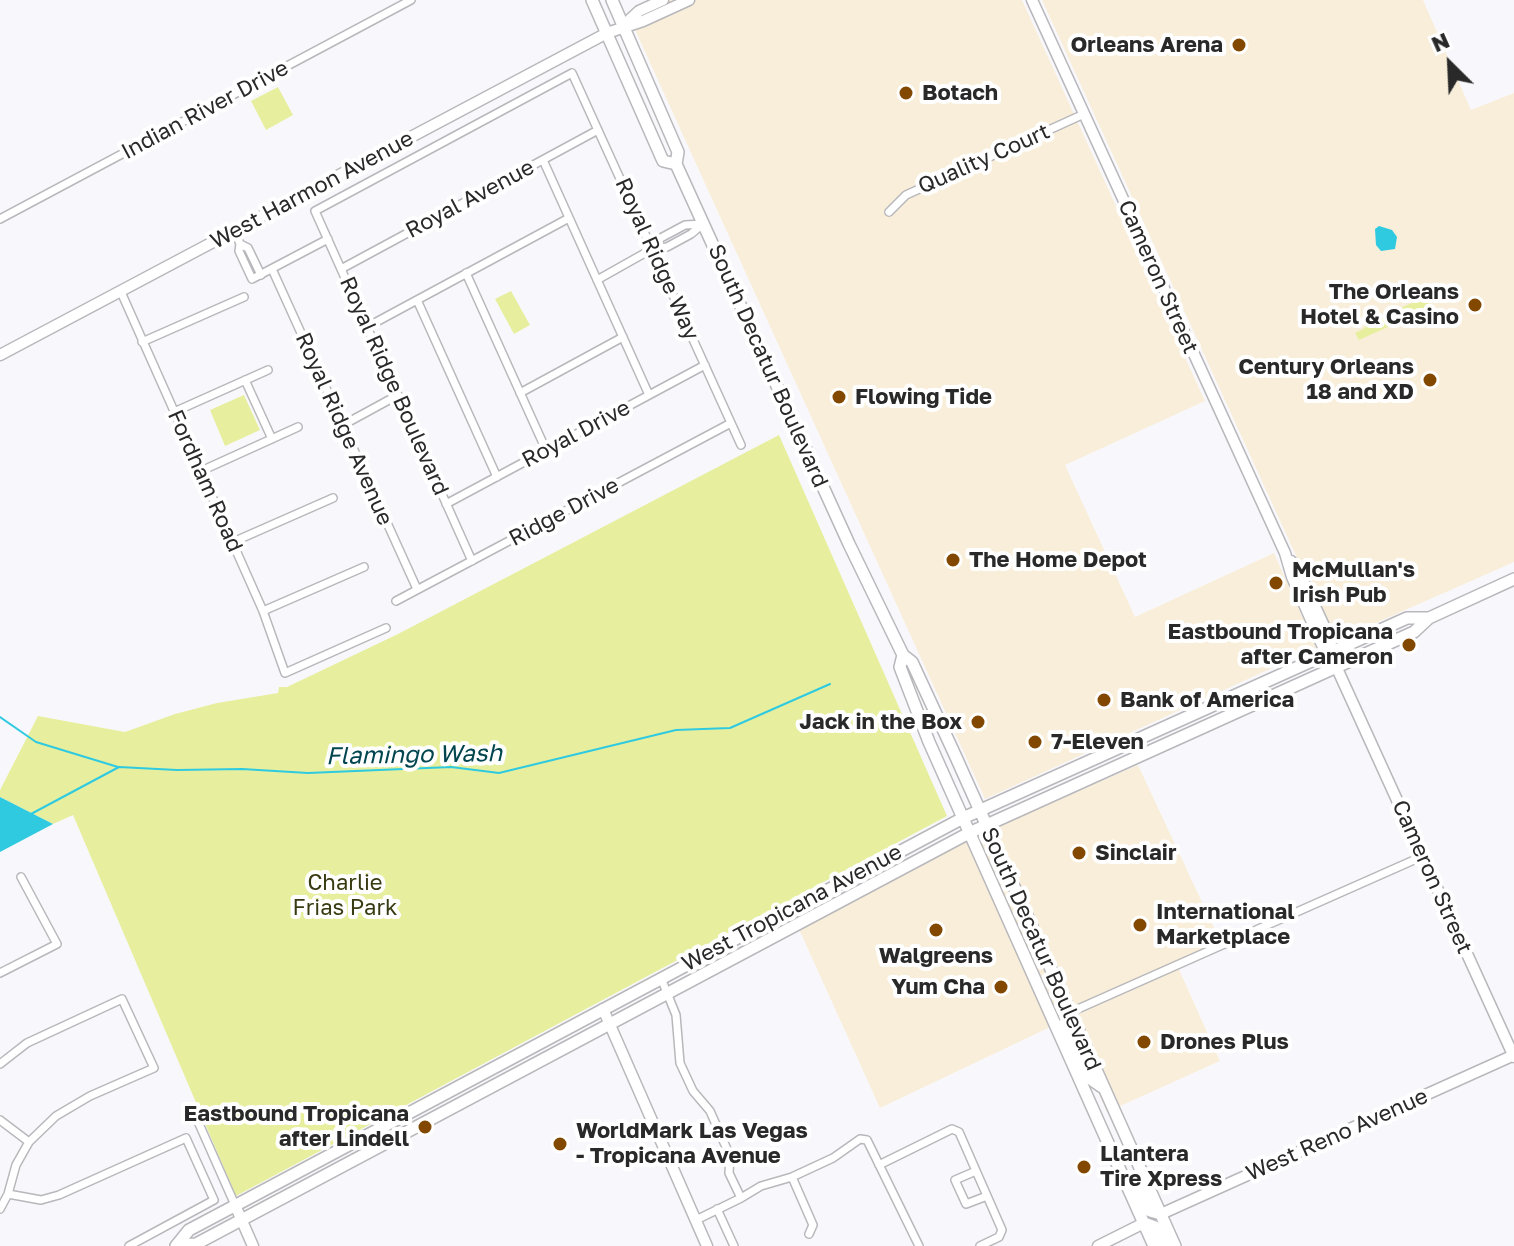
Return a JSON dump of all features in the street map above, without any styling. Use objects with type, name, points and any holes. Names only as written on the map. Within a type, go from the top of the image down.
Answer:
[{"type":"main road","name":"South Decatur Boulevard","points":[[592,0],[663,161],[676,164]]},
{"type":"main road","name":"South Decatur Boulevard","points":[[612,0],[678,152],[676,164],[703,224],[849,544],[903,655],[912,662],[1175,1246]]},
{"type":"main road","name":"West Tropicana Avenue","points":[[177,1246],[196,1244],[969,833],[1414,632],[1429,618],[1514,579]]},
{"type":"main road","name":"West Tropicana Avenue","points":[[177,1246],[189,1230],[963,818],[1407,618],[1429,618]]},
{"type":"main road","name":"South Decatur Boulevard","points":[[903,655],[900,667],[969,833],[1154,1246]]},
{"type":"main road","points":[[1081,781],[1096,766],[1142,744],[1148,734]]},
{"type":"main road","points":[[752,929],[759,943]]},
{"type":"main road","points":[[1028,964],[1038,973],[1058,1008],[1071,1012]]},
{"type":"main road","points":[[1053,1018],[1064,1026],[1089,1078],[1103,1087]]},
{"type":"main road","points":[[499,1064],[507,1079]]},
{"type":"main road","points":[[375,1131],[382,1145]]},
{"type":"main road","points":[[363,1137],[371,1151]]},
{"type":"main road","points":[[1122,1175],[1134,1180],[1150,1211],[1161,1214]]},
{"type":"main road","points":[[1144,1223],[1155,1227],[1164,1246]]},
{"type":"street","name":"Indian River Drive","points":[[0,219],[411,0]]},
{"type":"street","name":"West Harmon Avenue","points":[[0,355],[623,25],[639,11],[663,0]]},
{"type":"street","name":"West Harmon Avenue","points":[[623,25],[643,21],[689,0]]},
{"type":"street","name":"Cameron Street","points":[[1032,0],[1285,553],[1292,577],[1322,645],[1330,653],[1514,1056]]},
{"type":"street","name":"Royal Ridge Way","points":[[315,211],[572,73],[741,445]]},
{"type":"street","name":"Quality Court","points":[[889,212],[906,195],[1084,114]]},
{"type":"street","name":"Royal Avenue","points":[[341,269],[598,130]]},
{"type":"street","points":[[543,160],[649,395]]},
{"type":"street","name":"Royal Ridge Boulevard","points":[[315,211],[472,561]]},
{"type":"street","points":[[367,327],[569,218]]},
{"type":"street","points":[[597,280],[652,249],[657,240],[685,225],[703,224]]},
{"type":"street","points":[[235,231],[239,251],[252,279],[328,239]]},
{"type":"street","points":[[240,244],[248,248],[261,275]]},
{"type":"street","name":"Royal Ridge Avenue","points":[[272,269],[417,589]]},
{"type":"street","points":[[466,273],[546,450]]},
{"type":"street","name":"Fordham Road","points":[[121,292],[263,611],[285,673],[386,628]]},
{"type":"street","points":[[142,342],[244,297]]},
{"type":"street","points":[[417,300],[497,477]]},
{"type":"street","points":[[520,393],[623,337]]},
{"type":"street","name":"Royal Drive","points":[[446,504],[705,365]]},
{"type":"street","points":[[174,412],[268,370]]},
{"type":"street","points":[[245,380],[272,439]]},
{"type":"street","points":[[343,425],[398,395]]},
{"type":"street","name":"Ridge Drive","points":[[396,601],[731,423]]},
{"type":"street","points":[[201,471],[298,427]]},
{"type":"street","points":[[233,542],[333,498]]},
{"type":"street","points":[[263,611],[364,567]]},
{"type":"street","points":[[1071,1012],[1423,856]]},
{"type":"street","points":[[0,973],[57,944],[21,877]]},
{"type":"street","points":[[661,978],[676,1015],[680,1063],[693,1091],[710,1111],[730,1156],[729,1173],[741,1198]]},
{"type":"street","points":[[0,1064],[27,1043],[122,999],[154,1068],[90,1096],[56,1116],[29,1142],[16,1165],[0,1209]]},
{"type":"street","points":[[603,1009],[707,1246]]},
{"type":"street","name":"West Reno Avenue","points":[[1161,1214],[1514,1056]]},
{"type":"street","points":[[192,1108],[253,1246]]},
{"type":"street","points":[[0,1120],[29,1142]]},
{"type":"street","points":[[879,1165],[952,1129],[959,1132],[1002,1230],[999,1237],[980,1246]]},
{"type":"street","points":[[8,1194],[41,1200],[59,1195],[186,1138],[214,1200],[129,1246]]},
{"type":"street","points":[[696,1220],[761,1186],[792,1177],[833,1158],[860,1139],[867,1140],[919,1246]]},
{"type":"street","points":[[976,1171],[955,1180],[966,1204],[987,1196]]},
{"type":"street","points":[[792,1177],[813,1225],[809,1234]]},
{"type":"street","points":[[717,1209],[734,1246]]},
{"type":"street","points":[[1098,1246],[1144,1223]]},
{"type":"shaded area","points":[[654,0],[1022,0],[1205,401],[1065,465],[1135,617],[1274,553],[1316,648],[985,799],[627,12]]},
{"type":"shaded area","points":[[1042,0],[1423,0],[1471,110],[1514,93],[1514,562],[1335,641]]},
{"type":"shaded area","points":[[1138,765],[1222,945],[1177,965],[1220,1061],[1107,1112],[1065,1020],[880,1108],[793,916]]},
{"type":"green space","points":[[278,87],[293,115],[266,130],[251,101]]},
{"type":"green space","points":[[511,291],[530,325],[514,334],[495,299]]},
{"type":"green space","points":[[1427,296],[1432,307],[1359,340],[1355,333],[1365,328],[1364,325]]},
{"type":"green space","points":[[244,395],[260,430],[225,446],[210,410]]},
{"type":"green space","name":"Charlie Frias Park","points":[[779,435],[947,816],[236,1196],[73,815],[53,824],[0,797],[0,790],[38,716],[125,732],[217,703],[278,693],[279,687],[287,687],[398,634]]},
{"type":"water","points":[[1379,226],[1392,230],[1397,237],[1395,249],[1381,251],[1376,245],[1375,229]]},
{"type":"water","points":[[0,797],[53,824],[0,852]]},
{"type":"waterway","name":"Flamingo Wash","points":[[31,814],[119,767],[308,773],[451,767],[499,773],[676,730],[730,728],[830,684]]},
{"type":"waterway","points":[[0,717],[36,742],[118,767]]},
{"type":"place","name":"Orleans Arena","points":[[1239,45]]},
{"type":"place","name":"Botach","points":[[906,93]]},
{"type":"place","name":"The Orleans Hotel & Casino","points":[[1475,305]]},
{"type":"place","name":"Century Orleans 18 and XD","points":[[1430,380]]},
{"type":"place","name":"Flowing Tide","points":[[839,397]]},
{"type":"place","name":"The Home Depot","points":[[953,560]]},
{"type":"place","name":"McMullan's Irish Pub","points":[[1276,583]]},
{"type":"place","name":"Eastbound Tropicana after Cameron","points":[[1409,645]]},
{"type":"place","name":"Bank of America","points":[[1104,700]]},
{"type":"place","name":"Jack in the Box","points":[[978,722]]},
{"type":"place","name":"7-Eleven","points":[[1035,742]]},
{"type":"place","name":"Sinclair","points":[[1079,853]]},
{"type":"place","name":"International Marketplace","points":[[1140,925]]},
{"type":"place","name":"Walgreens","points":[[936,930]]},
{"type":"place","name":"Yum Cha","points":[[1001,987]]},
{"type":"place","name":"Drones Plus","points":[[1144,1042]]},
{"type":"place","name":"Eastbound Tropicana after Lindell","points":[[425,1127]]},
{"type":"place","name":"WorldMark Las Vegas - Tropicana Avenue","points":[[560,1144]]},
{"type":"place","name":"Llantera Tire Xpress","points":[[1084,1167]]}]
